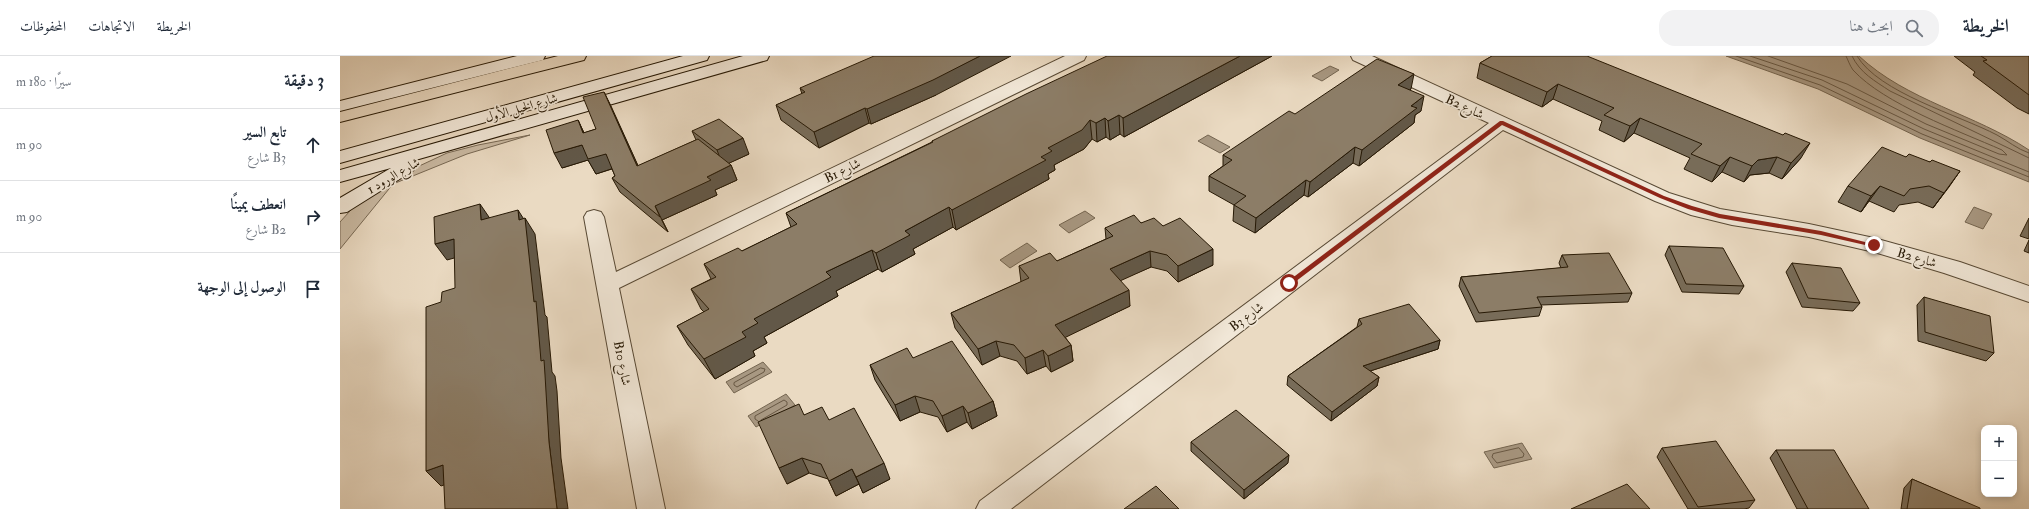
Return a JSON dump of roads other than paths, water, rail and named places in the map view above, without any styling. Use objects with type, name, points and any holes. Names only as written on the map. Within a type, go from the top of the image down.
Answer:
[{"type":"main road","points":[[340,117],[578,56]]},
{"type":"street","points":[[340,106],[537,56]]},
{"type":"street","name":"شارع الخيل الأول","points":[[340,157],[701,56]]},
{"type":"street","points":[[340,176],[761,56]]},
{"type":"street","name":"B1 شارع","points":[[607,285],[1078,56]]},
{"type":"street","name":"B2 شارع","points":[[1359,56],[1662,197],[1690,208],[1719,216],[1821,233],[1874,245],[1937,263],[2029,294]]},
{"type":"street","name":"B3 شارع","points":[[990,509],[1502,122]]},
{"type":"street","points":[[340,148],[406,139]]},
{"type":"street","name":"شارع الورود 1","points":[[340,207],[376,183],[447,146]]},
{"type":"street","name":"B10 شارع","points":[[594,217],[651,509]]},
{"type":"water","points":[[1726,56],[1859,56],[1898,85],[1986,126],[2029,150],[2029,182],[1920,138],[1818,89]]},
{"type":"water","points":[[1330,66],[1339,70],[1322,81],[1312,76]]},
{"type":"water","points":[[1208,135],[1230,147],[1220,153],[1198,141]]},
{"type":"water","points":[[1974,207],[1992,214],[1983,229],[1965,222]]},
{"type":"water","points":[[1085,211],[1095,218],[1069,233],[1059,225]]},
{"type":"water","points":[[1027,243],[1037,251],[1010,268],[1000,260]]},
{"type":"water","points":[[763,362],[772,372],[734,393],[726,382]]},
{"type":"water","points":[[786,394],[795,405],[756,427],[748,416]]},
{"type":"water","points":[[1522,443],[1532,459],[1494,468],[1484,452]]}]
